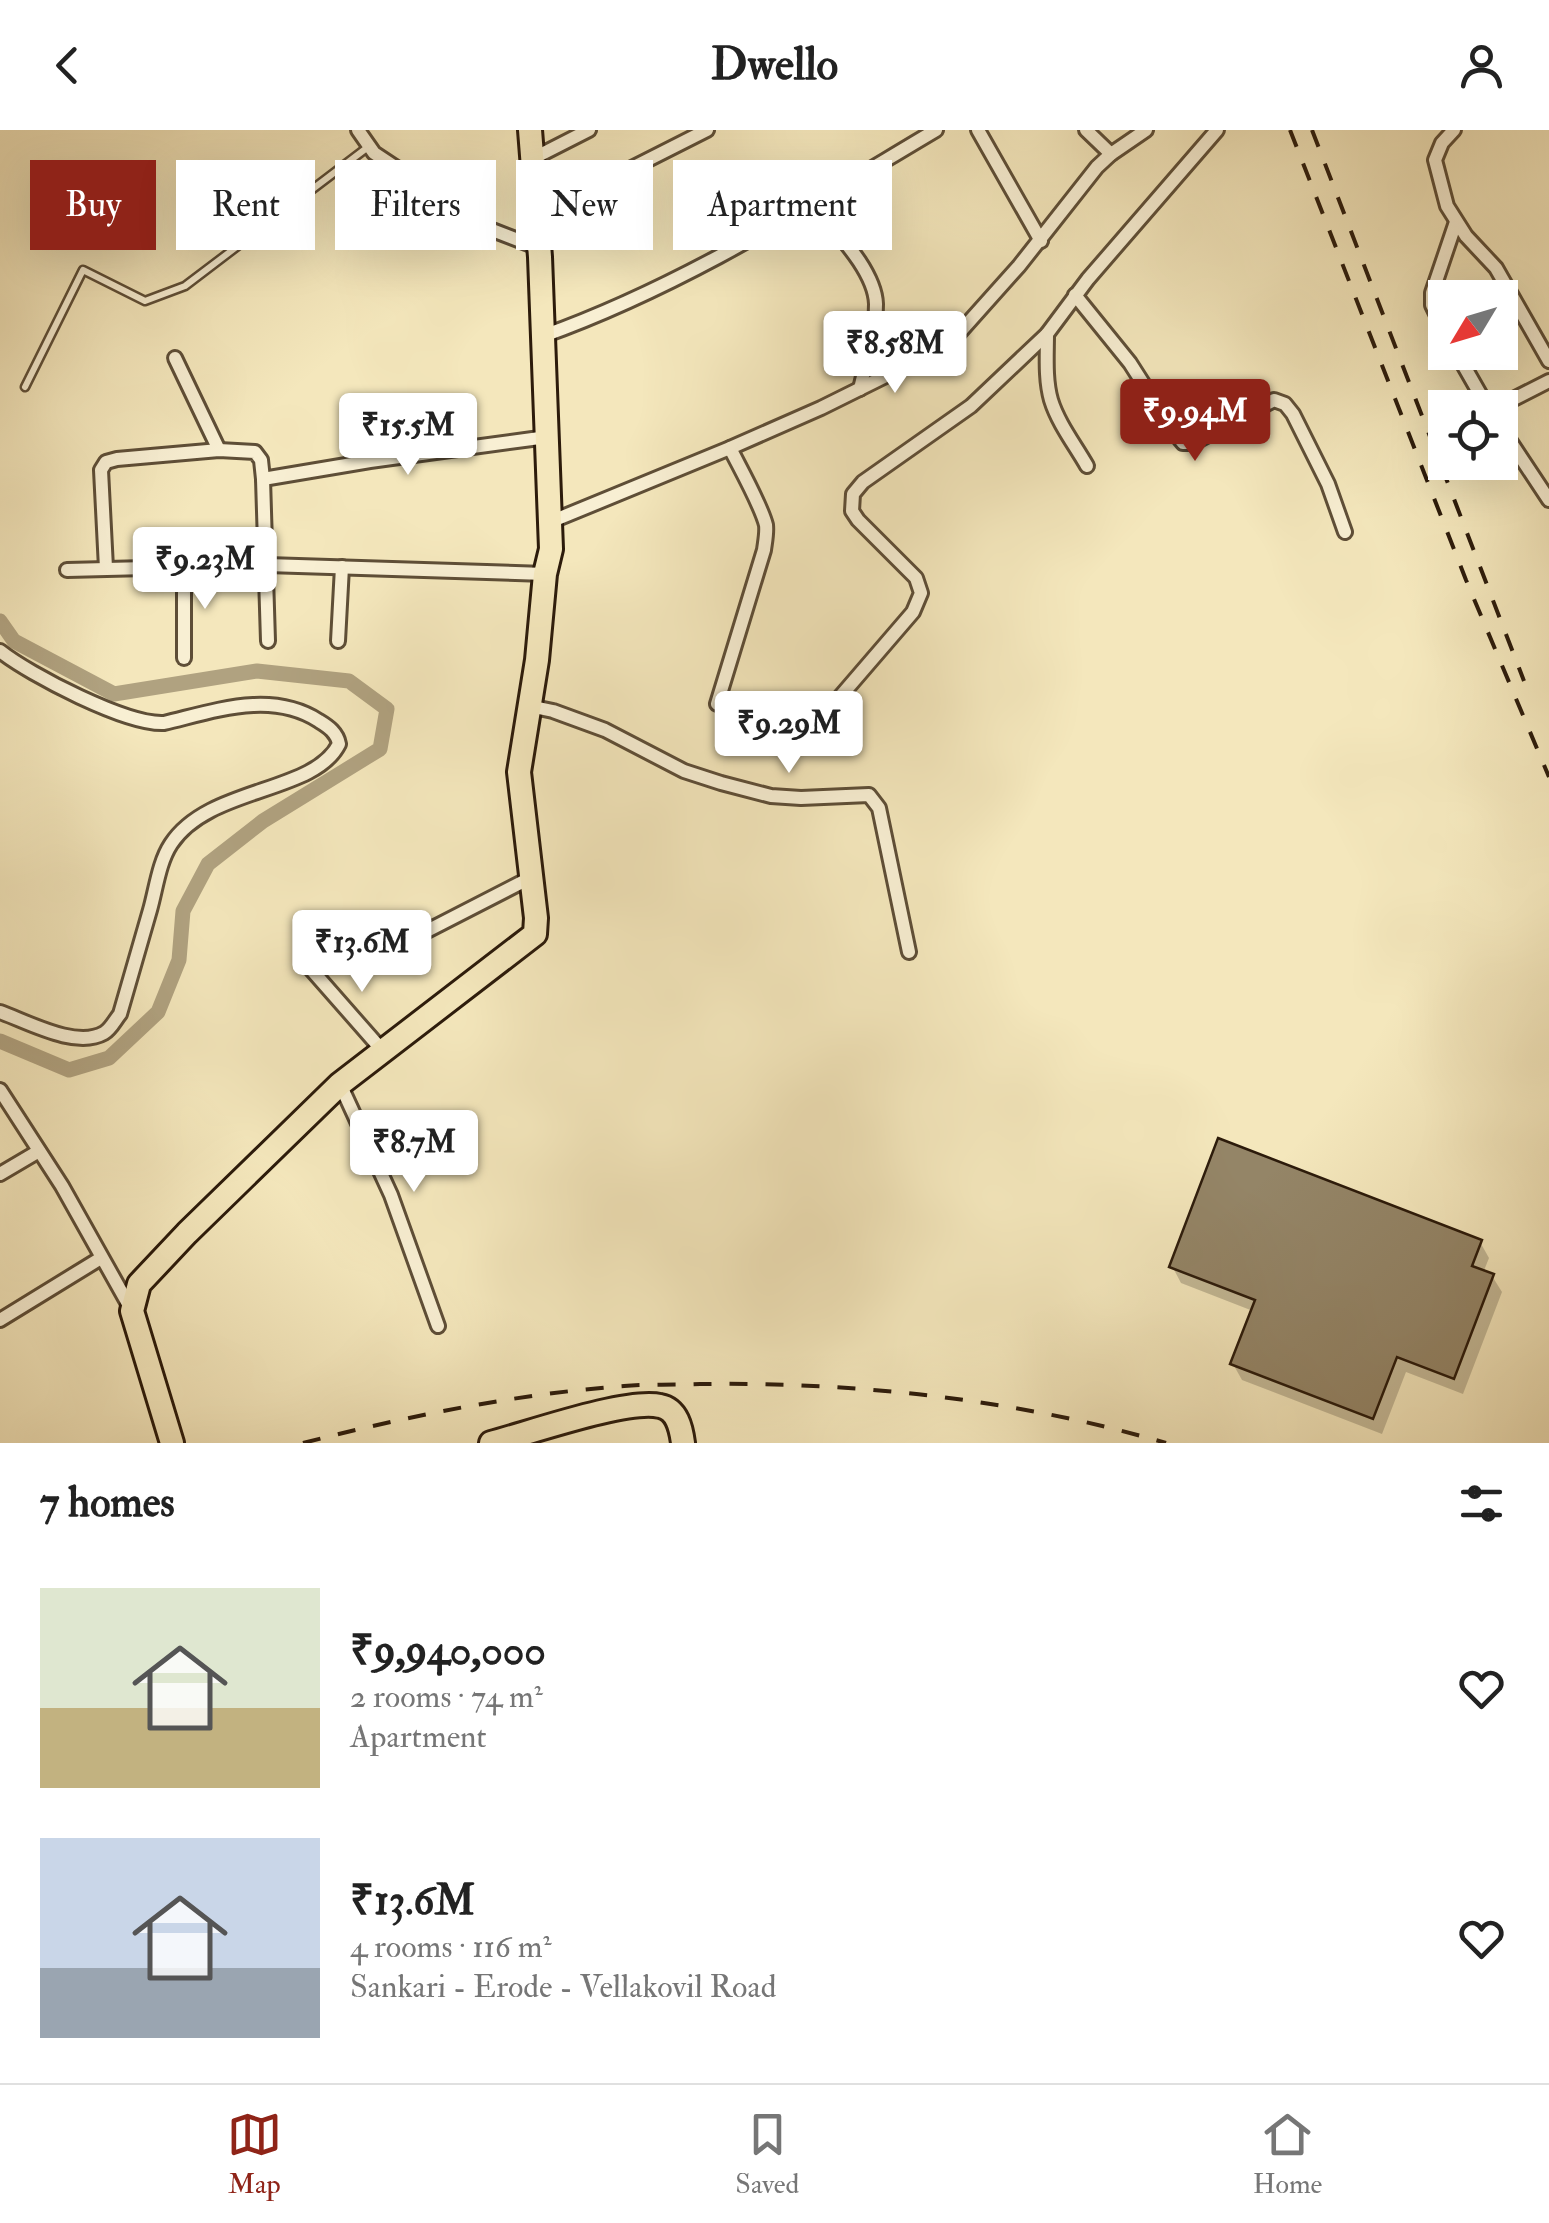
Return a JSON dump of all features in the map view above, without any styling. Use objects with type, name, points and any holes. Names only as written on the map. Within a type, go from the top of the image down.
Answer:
[{"type":"highway","points":[[530,130],[532,159]]},
{"type":"highway","points":[[172,1443],[132,1311],[139,1284],[340,1084],[535,934],[519,772],[551,549],[539,250]]},
{"type":"highway","points":[[491,1443],[592,1415],[647,1405],[663,1406],[672,1414],[679,1422],[683,1443]]},
{"type":"street","points":[[358,130],[374,153],[487,228],[516,239]]},
{"type":"street","points":[[532,159],[589,130]]},
{"type":"street","points":[[647,160],[707,130]]},
{"type":"street","points":[[887,160],[936,130]]},
{"type":"street","points":[[978,130],[1040,241]]},
{"type":"street","points":[[1086,130],[1112,154]]},
{"type":"street","points":[[550,522],[730,448],[942,348],[1040,241],[1098,168],[1146,130]]},
{"type":"street","points":[[827,712],[913,612],[922,593],[916,578],[858,520],[852,510],[852,494],[971,406],[1047,334],[1075,295],[1217,130]]},
{"type":"street","points":[[1454,130],[1439,148],[1435,160],[1441,188],[1456,222],[1496,268],[1549,362]]},
{"type":"street","points":[[1436,280],[1456,222]]},
{"type":"street","points":[[543,336],[649,293],[730,250]]},
{"type":"street","points":[[850,250],[876,301],[860,389]]},
{"type":"street","points":[[1075,295],[1130,364],[1183,443],[1193,443],[1274,400],[1285,404],[1328,484],[1345,532]]},
{"type":"street","points":[[1047,334],[1050,398],[1087,466]]},
{"type":"street","points":[[176,358],[219,450]]},
{"type":"street","points":[[1518,397],[1549,381]]},
{"type":"street","points":[[263,479],[547,437]]},
{"type":"street","points":[[717,704],[766,536],[766,526],[730,448]]},
{"type":"street","points":[[106,568],[101,470],[106,462],[219,450],[255,452],[261,460],[263,479],[268,641]]},
{"type":"street","points":[[1518,453],[1549,500]]},
{"type":"street","points":[[67,570],[267,565],[545,574]]},
{"type":"street","points":[[184,566],[184,658]]},
{"type":"street","points":[[338,641],[342,567]]},
{"type":"street","points":[[0,651],[116,714],[150,724],[256,703],[292,708],[316,719],[332,730],[339,744],[327,762],[311,772],[198,816],[169,846],[120,1014],[104,1033],[80,1039],[67,1037],[0,1012]]},
{"type":"street","points":[[528,706],[605,730],[684,771],[720,784],[772,796],[869,795],[879,808],[910,952]]},
{"type":"street","points":[[421,934],[532,877]]},
{"type":"street","points":[[310,968],[382,1050]]},
{"type":"street","points":[[340,1084],[392,1195],[438,1326]]},
{"type":"street","points":[[0,1090],[62,1186],[132,1311]]},
{"type":"street","points":[[0,1174],[38,1150]]},
{"type":"street","points":[[0,1320],[101,1258]]},
{"type":"lane","points":[[24,387],[83,270],[145,301],[185,286],[369,146]]},
{"type":"building","points":[[1218,1138],[1482,1240],[1472,1266],[1494,1274],[1454,1379],[1397,1357],[1373,1419],[1230,1364],[1255,1300],[1169,1267]]},
{"type":"waterway","points":[[0,621],[14,641],[114,694],[257,671],[349,681],[387,709],[380,749],[263,821],[208,864],[183,911],[179,960],[158,1012],[109,1058],[69,1070],[0,1041]]},
{"type":"railway","points":[[1290,130],[1466,580],[1549,777]]},
{"type":"railway","points":[[1312,130],[1524,681]]},
{"type":"railway","points":[[303,1443],[503,1400],[624,1386],[700,1384],[818,1386],[935,1396],[1052,1415],[1166,1443]]}]
